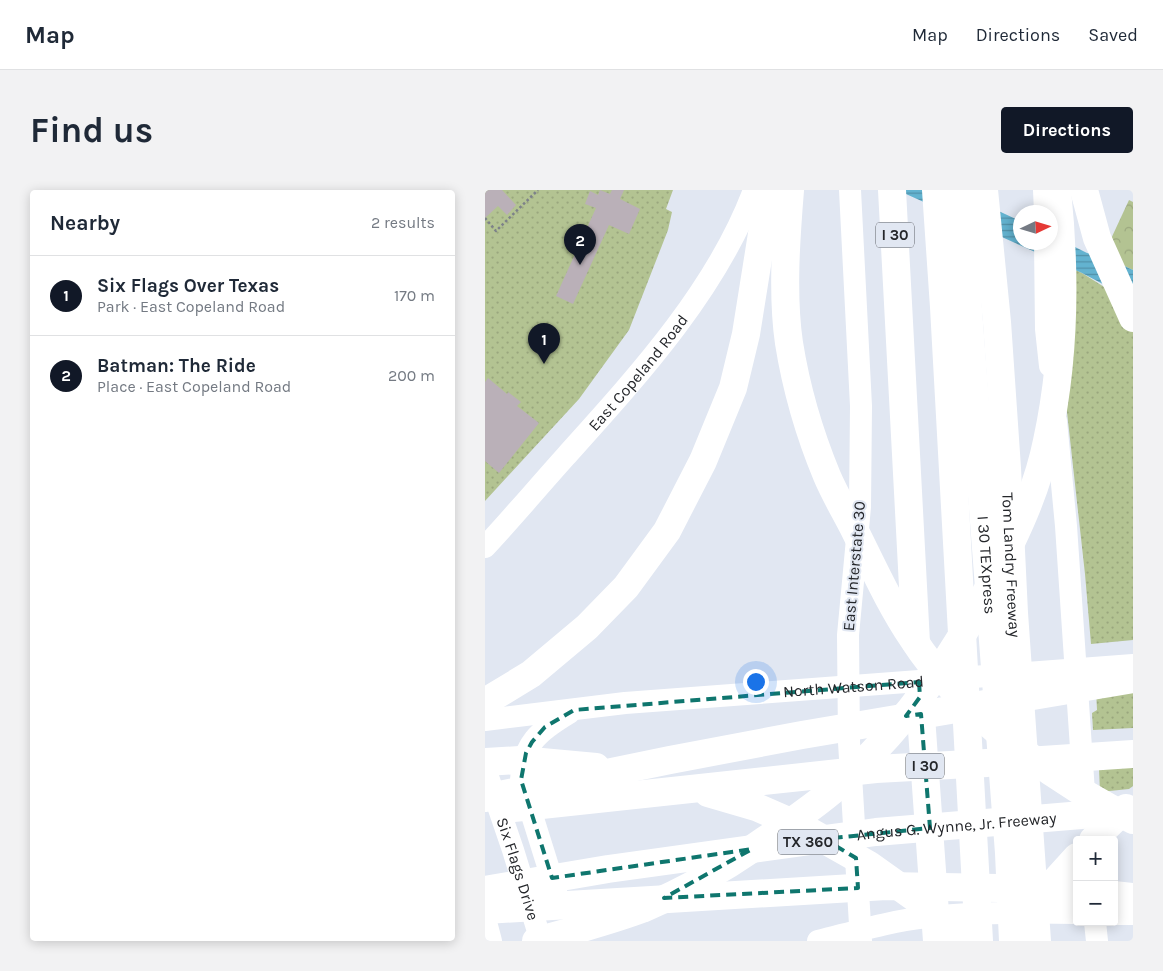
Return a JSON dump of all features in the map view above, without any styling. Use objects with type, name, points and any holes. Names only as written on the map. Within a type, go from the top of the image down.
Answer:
[{"type":"highway","points":[[485,702],[531,674],[587,627],[626,587],[667,531],[703,461],[733,388],[746,334],[769,190]]},
{"type":"highway","points":[[790,190],[785,275],[789,343],[803,406],[827,476],[888,597],[913,640],[960,697],[985,720],[1055,775],[1101,804],[1133,820]]},
{"type":"highway","name":"I 30","points":[[892,190],[917,668],[937,941]]},
{"type":"highway","name":"I 30 TEXpress","points":[[936,190],[956,311],[1009,853],[1012,941]]},
{"type":"highway","name":"I 30 TEXpress","points":[[959,190],[956,311],[979,941]]},
{"type":"highway","name":"Tom Landry Freeway","points":[[984,190],[997,322],[1014,613],[1037,941]]},
{"type":"highway","points":[[536,941],[608,921],[644,908],[687,888],[742,857],[806,812],[838,786],[868,757],[913,708],[973,618],[1012,542],[1035,488],[1047,442],[1060,371],[1064,296],[1057,190]]},
{"type":"highway","points":[[1084,190],[1097,238],[1133,318]]},
{"type":"highway","points":[[485,798],[802,735],[1133,679]]},
{"type":"highway","points":[[485,811],[876,769],[1133,754]]},
{"type":"highway","points":[[485,762],[519,760],[565,763],[635,773],[756,807],[800,826],[869,865],[921,902],[966,941]]},
{"type":"highway","points":[[1097,836],[1133,802]]},
{"type":"highway","name":"Angus G. Wynne, Jr. Freeway","points":[[485,890],[608,869],[876,832],[1133,811]]},
{"type":"highway","points":[[1012,941],[1037,901],[1073,861]]},
{"type":"highway","points":[[485,910],[886,886],[998,888],[1073,893]]},
{"type":"highway","points":[[1118,895],[1133,897]]},
{"type":"highway","points":[[1036,909],[1048,941]]},
{"type":"main road","name":"East Copeland Road","points":[[490,541],[615,402],[676,328],[723,256],[745,215],[754,190]]},
{"type":"main road","name":"East Interstate 30","points":[[850,190],[861,406],[860,506],[848,635],[849,722],[861,941]]},
{"type":"main road","points":[[1044,190],[1045,205]]},
{"type":"main road","points":[[1045,250],[1047,329],[1066,526],[1087,836]]},
{"type":"main road","name":"North Watson Road","points":[[485,720],[625,704],[1133,665]]},
{"type":"main road","points":[[571,941],[521,780],[525,753],[532,742],[545,727],[574,710]]},
{"type":"main road","name":"Six Flags Drive","points":[[485,768],[541,941]]},
{"type":"main road","points":[[818,941],[872,927],[926,917],[1015,912],[1073,913]]},
{"type":"main road","points":[[1118,914],[1133,914]]},
{"type":"main road","points":[[485,918],[491,941]]},
{"type":"main road","points":[[1095,926],[1097,941]]},
{"type":"path","points":[[485,218],[496,230],[538,190]]},
{"type":"highlighted area","points":[[919,682],[920,697],[906,716],[921,714],[930,828],[824,839],[856,858],[858,888],[664,898],[752,849],[552,878],[521,780],[526,753],[532,742],[545,727],[574,710]]},
{"type":"green space","points":[[485,190],[673,190],[666,209],[672,212],[668,230],[629,330],[579,399],[485,501]]},
{"type":"green space","points":[[1129,200],[1133,202],[1133,270],[1103,256]]},
{"type":"green space","points":[[1072,268],[1109,290],[1133,331],[1133,640],[1091,644],[1064,385]]},
{"type":"green space","points":[[1133,685],[1133,728],[1093,730],[1092,713],[1097,710],[1096,690]]},
{"type":"green space","points":[[1133,766],[1133,786],[1129,789],[1100,792],[1099,769]]},
{"type":"water","points":[[897,190],[953,190],[1013,218],[1013,242]]},
{"type":"water","points":[[1058,238],[1087,253],[1103,256],[1133,270],[1133,300],[1082,273],[1031,250],[1058,250]]},
{"type":"building","points":[[485,190],[502,190],[516,205],[507,215],[498,206],[485,218]]},
{"type":"building","points":[[600,190],[610,194],[612,190],[624,190],[620,199],[640,209],[629,234],[609,225],[573,304],[556,296],[596,208],[585,204],[590,191],[598,195]]},
{"type":"building","points":[[488,378],[507,394],[508,392],[521,402],[517,406],[539,423],[499,473],[485,461],[485,382]]},
{"type":"place","name":"Batman: The Ride","points":[[580,265]]},
{"type":"place","name":"Six Flags Over Texas","points":[[544,364]]}]
